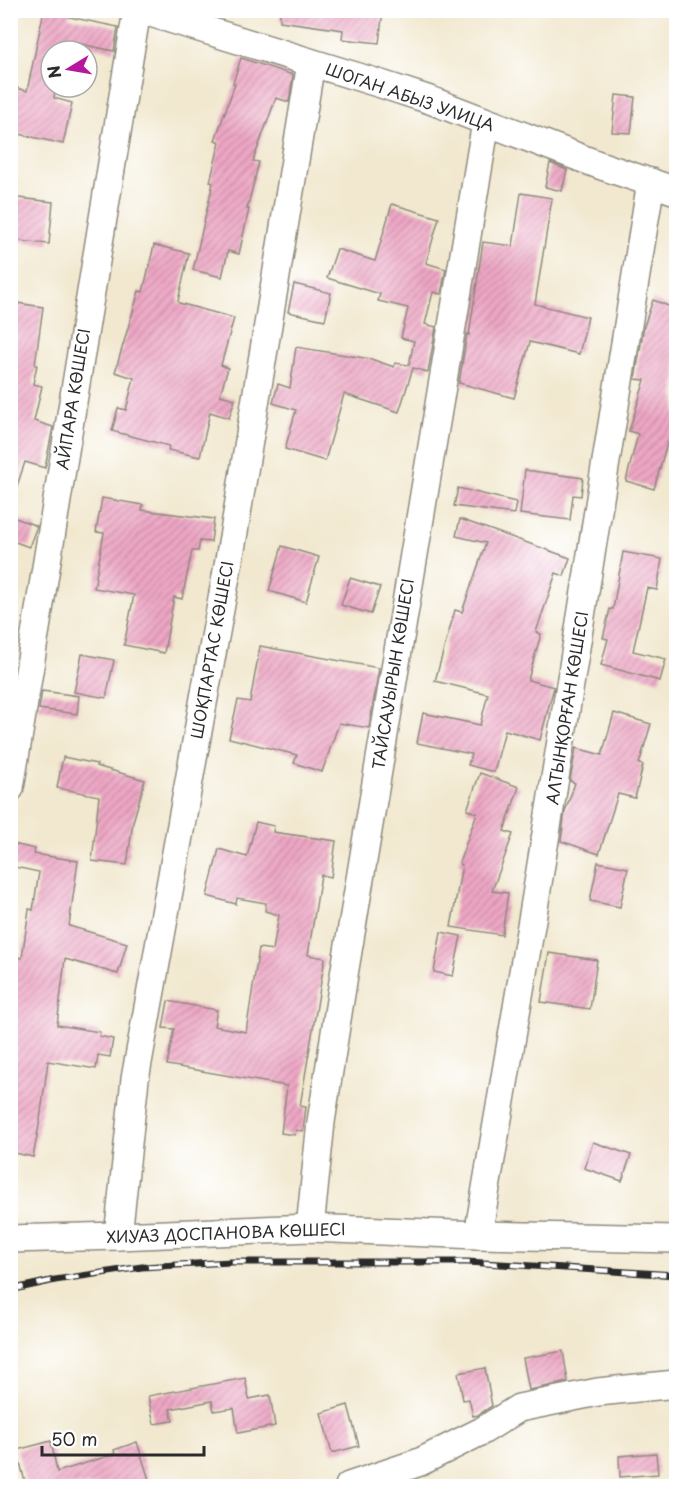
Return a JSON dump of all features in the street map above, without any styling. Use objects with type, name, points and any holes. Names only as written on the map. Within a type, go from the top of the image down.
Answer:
[{"type":"street","name":"АЙПАРА КӨШЕСІ","points":[[10,788],[136,10]]},
{"type":"street","name":"ШОГАН АБЫЗ УЛИЦА","points":[[141,10],[381,84],[599,165],[676,191]]},
{"type":"street","name":"ШОҚПАРТАС КӨШЕСІ","points":[[118,1236],[135,1079],[232,538],[311,63]]},
{"type":"street","name":"ТАЙСАУЫРЫН КӨШЕСІ","points":[[310,1228],[321,1122],[344,975],[486,122]]},
{"type":"street","name":"АЛТЫНҚОРҒАН КӨШЕСІ","points":[[478,1234],[571,686],[651,182]]},
{"type":"street","name":"ХИУАЗ ДОСПАНОВА КӨШЕСІ","points":[[10,1239],[310,1228],[676,1239]]},
{"type":"street","points":[[349,1486],[420,1462],[482,1431],[519,1407],[598,1392],[676,1384]]},
{"type":"building","points":[[44,10],[70,10],[69,17],[118,27],[114,51],[99,48],[99,39],[39,39],[39,99],[58,99],[72,103],[63,144],[10,132],[10,86],[27,91]]},
{"type":"building","points":[[280,10],[383,10],[379,43],[342,39],[343,30],[280,21]]},
{"type":"building","points":[[241,58],[293,75],[289,102],[276,98],[253,161],[259,162],[239,254],[228,251],[222,277],[193,270],[220,142],[215,140],[235,84],[233,83]]},
{"type":"building","points":[[616,95],[635,97],[631,133],[612,132]]},
{"type":"building","points":[[550,163],[567,170],[562,191],[545,187]]},
{"type":"building","points":[[521,193],[552,198],[535,304],[588,317],[579,354],[530,342],[514,398],[459,383],[467,334],[469,335],[483,242],[513,246]]},
{"type":"building","points":[[10,197],[53,202],[49,244],[10,240]]},
{"type":"building","points":[[392,204],[439,218],[426,263],[446,269],[441,294],[433,292],[425,324],[436,327],[428,372],[413,368],[399,412],[344,394],[325,461],[285,449],[296,410],[273,403],[278,384],[290,388],[296,347],[371,359],[394,367],[395,363],[409,365],[414,341],[401,338],[408,308],[378,301],[380,294],[327,278],[337,249],[375,261]]},
{"type":"building","points":[[154,245],[189,253],[179,303],[234,318],[221,365],[228,368],[220,395],[235,399],[229,418],[210,412],[200,457],[168,450],[169,446],[112,431],[118,408],[126,410],[134,378],[115,372],[139,291],[143,292]]},
{"type":"building","points":[[294,284],[331,293],[325,320],[288,312]]},
{"type":"building","points":[[653,300],[676,309],[674,398],[676,399],[676,446],[667,443],[654,489],[626,481],[638,434],[629,431],[645,380],[635,379],[644,326]]},
{"type":"building","points":[[10,302],[43,307],[33,384],[42,386],[34,421],[53,427],[45,468],[25,462],[14,495],[10,494]]},
{"type":"building","points":[[525,470],[583,478],[581,496],[573,495],[570,520],[520,514]]},
{"type":"building","points":[[458,488],[516,502],[514,514],[454,506]]},
{"type":"building","points":[[102,498],[143,505],[142,510],[214,519],[211,542],[200,541],[198,551],[192,551],[182,599],[174,597],[164,653],[124,645],[134,595],[94,588],[104,533],[96,532]]},
{"type":"building","points":[[10,516],[37,526],[29,547],[10,540]]},
{"type":"building","points":[[460,519],[570,558],[564,576],[556,573],[536,632],[541,634],[528,680],[554,687],[540,740],[505,730],[494,772],[468,765],[471,754],[417,743],[423,713],[480,725],[488,694],[435,681],[455,610],[462,612],[486,543],[456,536]]},
{"type":"building","points":[[282,546],[319,557],[306,602],[269,591]]},
{"type":"building","points":[[623,552],[662,559],[657,590],[647,588],[633,651],[666,659],[660,681],[601,665],[608,639],[603,638],[610,609],[613,609]]},
{"type":"building","points":[[350,578],[380,587],[371,614],[341,605]]},
{"type":"building","points":[[260,646],[379,668],[369,728],[339,723],[322,772],[294,763],[297,755],[229,738],[238,700],[250,702]]},
{"type":"building","points":[[82,654],[114,660],[106,698],[74,692]]},
{"type":"building","points":[[42,691],[79,696],[77,714],[39,709]]},
{"type":"building","points":[[614,713],[651,724],[639,764],[643,765],[635,798],[618,794],[599,854],[561,841],[565,812],[575,783],[570,781],[576,748],[602,755]]},
{"type":"building","points":[[63,757],[97,764],[96,766],[145,780],[133,822],[127,865],[92,861],[99,796],[57,788]]},
{"type":"building","points":[[480,773],[519,787],[504,831],[513,834],[492,891],[508,893],[502,935],[451,927],[462,865],[459,863],[477,813],[467,810]]},
{"type":"building","points":[[256,822],[274,826],[273,832],[336,841],[331,877],[321,875],[308,955],[325,958],[300,1106],[306,1107],[303,1131],[296,1130],[295,1135],[281,1133],[287,1086],[167,1065],[174,1029],[163,1028],[168,1001],[217,1010],[214,1026],[246,1032],[259,948],[273,950],[279,915],[265,911],[266,903],[237,898],[236,904],[207,896],[219,849],[247,857]]},
{"type":"building","points":[[13,844],[35,849],[34,854],[78,861],[69,926],[127,943],[118,974],[65,959],[57,1025],[100,1032],[99,1036],[113,1039],[110,1057],[98,1055],[96,1069],[48,1061],[33,1157],[10,1152],[10,956],[22,958],[29,909],[33,910],[39,872],[10,866]]},
{"type":"building","points":[[598,862],[628,868],[620,907],[590,901]]},
{"type":"building","points":[[441,932],[461,936],[453,976],[434,972]]},
{"type":"building","points":[[549,953],[597,960],[590,1009],[541,1002]]},
{"type":"building","points":[[593,1142],[631,1155],[622,1181],[584,1168]]},
{"type":"building","points":[[563,1351],[568,1382],[529,1390],[523,1358]]},
{"type":"building","points":[[485,1368],[492,1406],[473,1416],[469,1399],[463,1400],[458,1373]]},
{"type":"building","points":[[245,1378],[249,1399],[270,1395],[275,1426],[238,1433],[234,1408],[214,1411],[212,1401],[170,1409],[173,1421],[154,1424],[148,1396]]},
{"type":"building","points":[[348,1405],[359,1446],[332,1453],[321,1413]]},
{"type":"building","points":[[51,1441],[57,1472],[115,1454],[114,1450],[137,1442],[151,1486],[24,1486],[17,1450]]},
{"type":"building","points":[[656,1453],[658,1474],[620,1477],[619,1456]]},
{"type":"railway","points":[[10,1290],[55,1280],[142,1267],[231,1262],[467,1262],[676,1275]]}]
